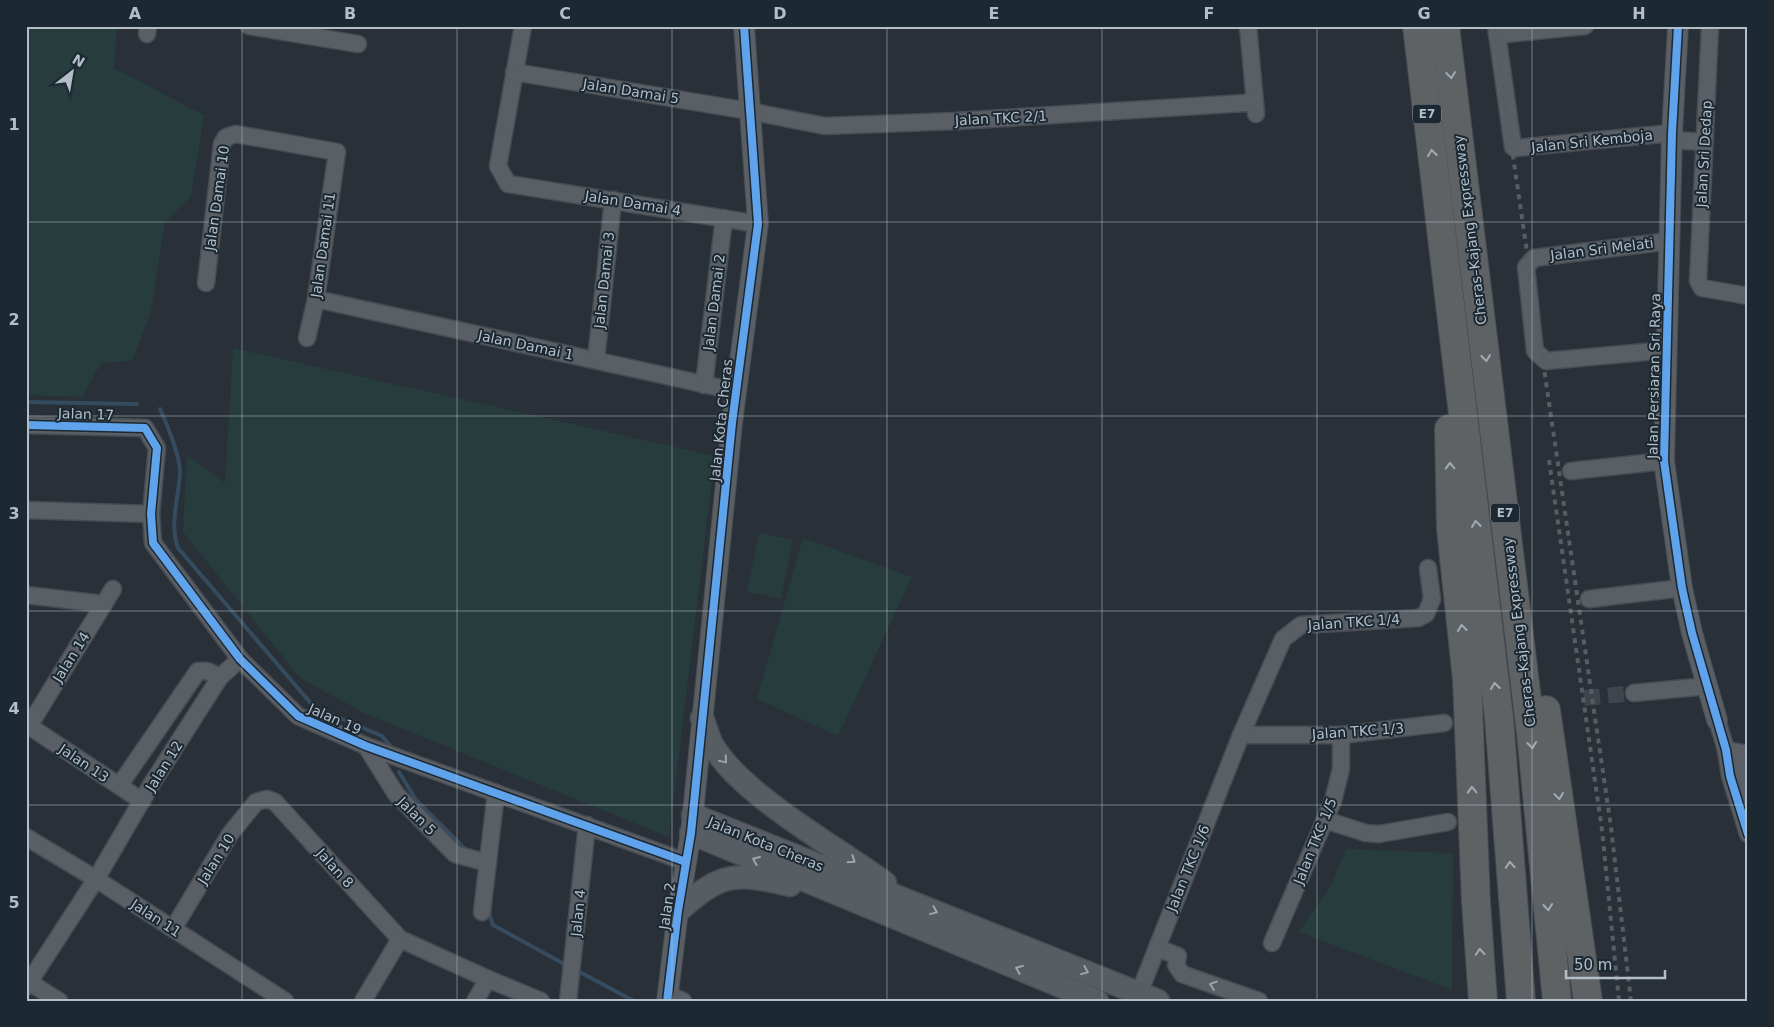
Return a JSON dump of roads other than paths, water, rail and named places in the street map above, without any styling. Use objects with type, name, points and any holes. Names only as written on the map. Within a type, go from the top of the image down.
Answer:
[{"type":"highway","name":"Cheras–Kajang Expressway","points":[[1416,26],[1499,718],[1521,1001]]},
{"type":"highway","name":"Cheras–Kajang Expressway","points":[[1445,26],[1531,733],[1557,1001]]},
{"type":"highway","points":[[1438,202],[1435,232],[1448,385],[1451,529],[1467,680],[1476,902],[1483,1001]]},
{"type":"highway","points":[[1500,476],[1532,610],[1588,1001]]},
{"type":"main road","points":[[702,718],[712,745],[741,779],[791,818],[910,902]]},
{"type":"main road","name":"Jalan Kota Cheras","points":[[692,824],[849,898],[1097,1001]]},
{"type":"main road","name":"Jalan Kota Cheras","points":[[692,824],[910,902],[1144,998]]},
{"type":"main road","points":[[678,911],[703,889],[717,881],[734,876],[761,878],[849,898]]},
{"type":"street","points":[[249,26],[358,44]]},
{"type":"street","points":[[514,72],[523,26]]},
{"type":"street","name":"Jalan Kota Cheras","points":[[692,824],[736,391],[758,224],[744,26]]},
{"type":"street","name":"Jalan TKC 2/1","points":[[749,111],[826,126],[1114,112],[1246,102],[1255,106],[1248,26]]},
{"type":"street","points":[[1496,31],[1585,26]]},
{"type":"street","name":"Jalan Persiaran Sri Raya","points":[[1678,26],[1672,136],[1664,461],[1682,588],[1707,686],[1726,750]]},
{"type":"street","name":"Jalan Sri Dedap","points":[[1710,26],[1698,281],[1702,288],[1748,296]]},
{"type":"street","name":"Jalan Sri Kemboja","points":[[1496,31],[1513,147],[1672,136],[1704,142]]},
{"type":"street","name":"Jalan Damai 5","points":[[514,72],[749,111]]},
{"type":"street","name":"Jalan Damai 4","points":[[514,72],[498,166],[508,184],[758,224]]},
{"type":"street","name":"Jalan Damai 10","points":[[206,282],[222,144],[226,137],[236,134],[337,152]]},
{"type":"street","name":"Jalan Damai 11","points":[[307,338],[316,299],[337,152]]},
{"type":"street","name":"Jalan Damai 3","points":[[596,360],[613,200]]},
{"type":"street","name":"Jalan Damai 2","points":[[704,385],[724,218]]},
{"type":"street","name":"Jalan Sri Melati","points":[[1667,350],[1546,361],[1539,357],[1535,351],[1526,267],[1534,258],[1670,241]]},
{"type":"street","name":"Jalan Damai 1","points":[[316,299],[736,391]]},
{"type":"street","name":"Jalan 17","points":[[26,425],[145,428]]},
{"type":"street","name":"Jalan 19","points":[[145,428],[157,448],[150,514],[153,543],[240,659],[298,716],[366,746],[686,862]]},
{"type":"street","points":[[1571,471],[1664,461]]},
{"type":"street","points":[[26,510],[150,514]]},
{"type":"street","name":"Jalan TKC 1/4","points":[[1241,735],[1283,639],[1301,625],[1418,618],[1426,614],[1432,599],[1428,568]]},
{"type":"street","points":[[1589,599],[1682,588]]},
{"type":"street","name":"Jalan 14","points":[[28,725],[113,589]]},
{"type":"street","points":[[26,595],[104,604]]},
{"type":"street","name":"Jalan 12","points":[[28,984],[96,879],[142,801],[220,677],[240,659]]},
{"type":"street","points":[[119,786],[198,671],[206,671],[220,677]]},
{"type":"street","points":[[1634,693],[1707,686]]},
{"type":"street","name":"Jalan TKC 1/3","points":[[1241,735],[1340,735],[1444,724]]},
{"type":"street","name":"Jalan 13","points":[[28,725],[142,801]]},
{"type":"street","name":"Jalan TKC 1/6","points":[[1144,998],[1157,948],[1241,735]]},
{"type":"street","name":"Jalan TKC 1/5","points":[[1272,943],[1333,801],[1341,769],[1340,735]]},
{"type":"street","name":"Jalan 5","points":[[366,746],[396,794],[455,854],[488,863]]},
{"type":"street","points":[[1726,750],[1748,754]]},
{"type":"street","points":[[1726,750],[1742,772],[1748,793]]},
{"type":"street","points":[[1726,750],[1730,776],[1748,834]]},
{"type":"street","points":[[482,912],[496,793]]},
{"type":"street","name":"Jalan 10","points":[[173,929],[230,834],[256,802],[267,799]]},
{"type":"street","name":"Jalan 8","points":[[267,799],[275,802],[400,939],[488,980],[541,1001]]},
{"type":"street","points":[[1325,820],[1366,833],[1380,834],[1448,822]]},
{"type":"street","name":"Jalan 2","points":[[673,999],[678,911],[692,824]]},
{"type":"street","name":"Jalan 4","points":[[568,1001],[587,825]]},
{"type":"street","name":"Jalan 11","points":[[26,837],[96,879],[285,1001]]},
{"type":"street","points":[[363,1001],[400,939]]},
{"type":"street","points":[[1157,948],[1178,956],[1176,965],[1182,974],[1259,1001]]},
{"type":"street","points":[[475,1001],[488,980]]},
{"type":"street","points":[[28,984],[59,1001]]},
{"type":"waterway","points":[[26,402],[137,404]]},
{"type":"waterway","points":[[160,409],[173,440],[180,472],[174,520],[175,539],[178,548],[314,707],[382,736],[393,749]]},
{"type":"waterway","points":[[399,772],[416,800],[466,850]]},
{"type":"waterway","points":[[488,910],[493,925],[568,966]]},
{"type":"waterway","points":[[576,970],[634,1001]]},
{"type":"tunnel","points":[[1584,698],[1634,693]]},
{"type":"railway","points":[[1494,26],[1611,827],[1631,1001]]},
{"type":"railway","points":[[1549,460],[1602,830],[1619,1001]]}]
